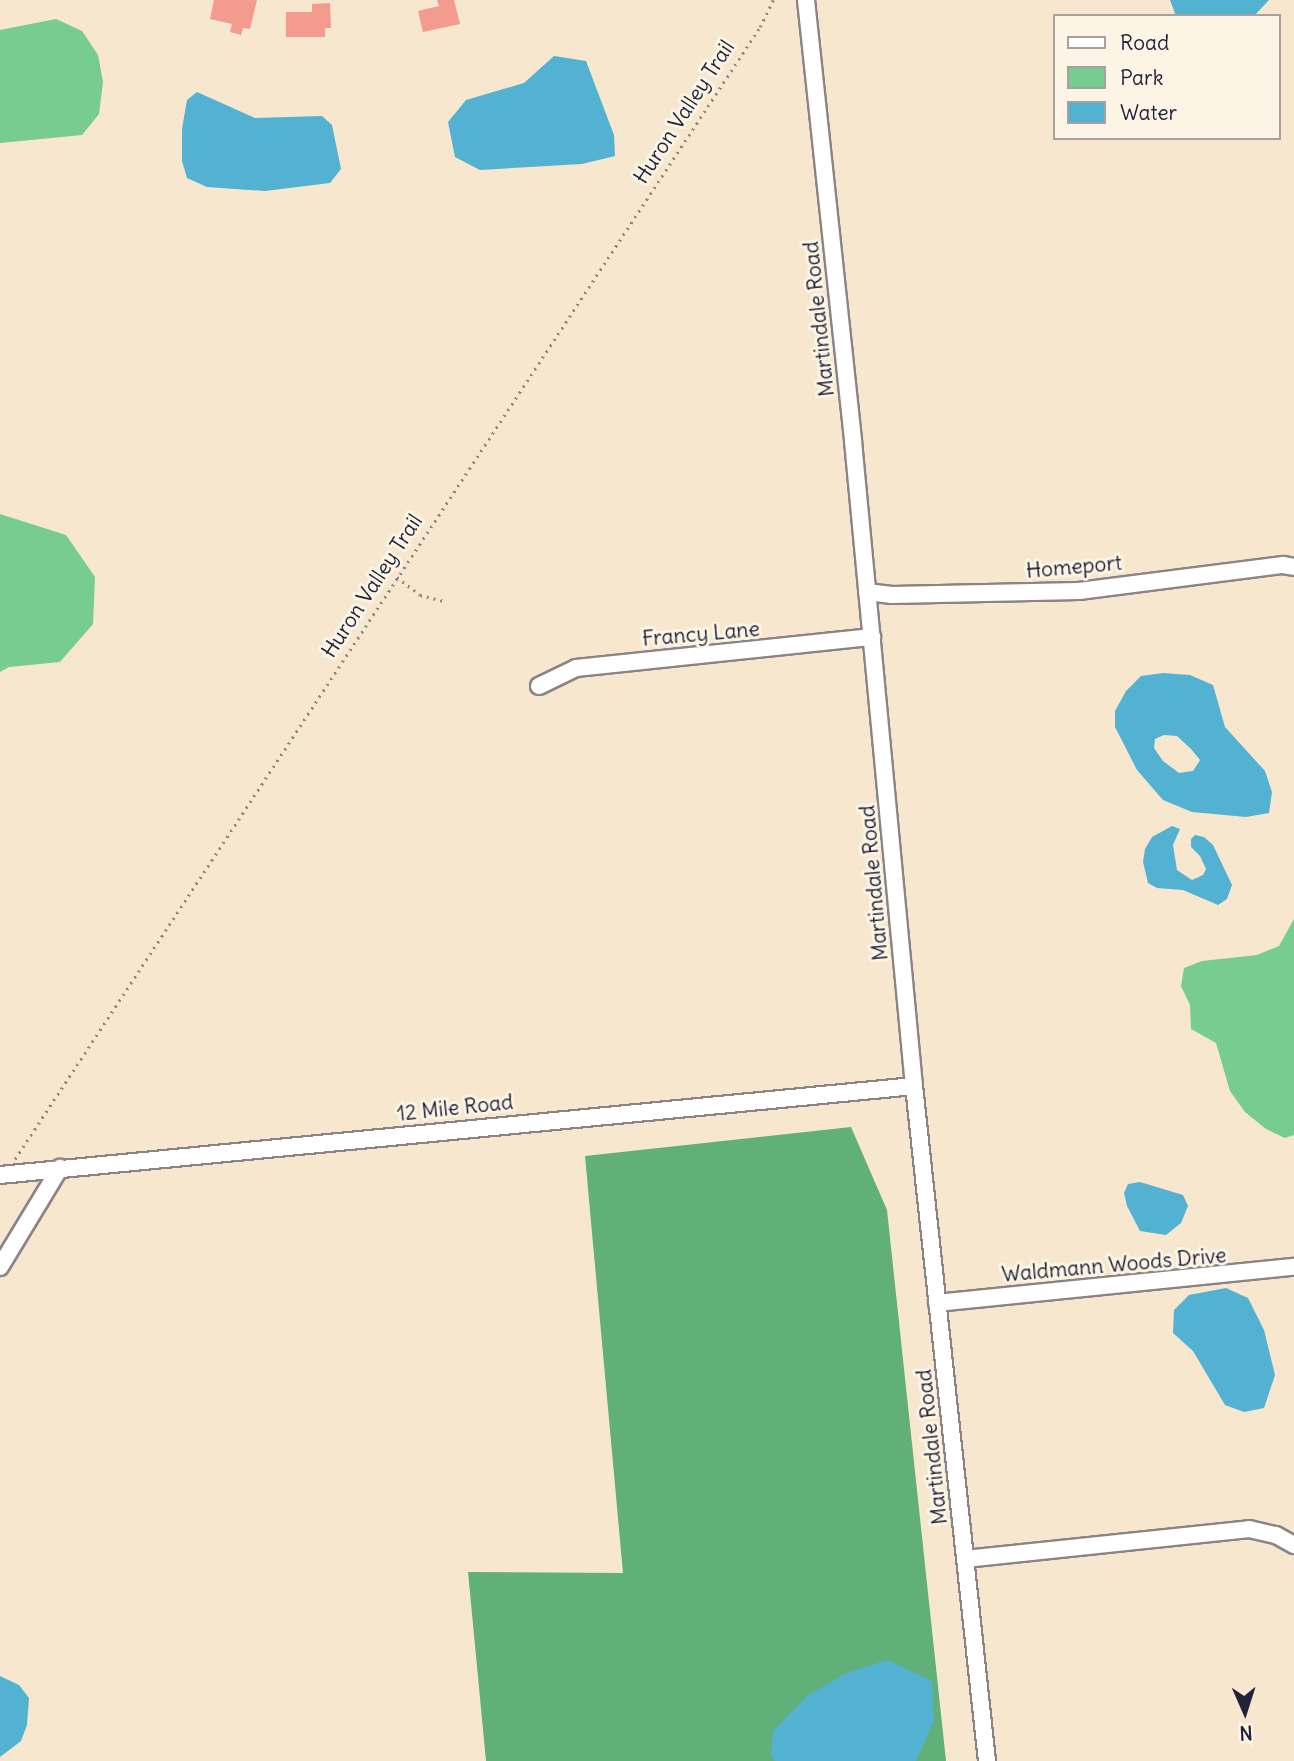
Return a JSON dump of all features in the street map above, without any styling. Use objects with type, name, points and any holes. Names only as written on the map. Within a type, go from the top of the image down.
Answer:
[{"type":"street","name":"Martindale Road","points":[[806,0],[872,637],[914,1086],[987,1761]]},
{"type":"street","name":"Homeport","points":[[867,592],[892,595],[1079,591],[1290,562]]},
{"type":"street","name":"Francy Lane","points":[[539,686],[576,668],[872,637]]},
{"type":"street","name":"12 Mile Road","points":[[3,1174],[914,1086]]},
{"type":"street","points":[[0,1267],[60,1168]]},
{"type":"street","name":"Waldmann Woods Drive","points":[[937,1303],[1294,1268]]},
{"type":"street","points":[[965,1559],[1249,1529],[1276,1535],[1294,1545]]},
{"type":"path","name":"Huron Valley Trail","points":[[3,1174],[760,26],[773,0]]},
{"type":"path","points":[[397,577],[420,595],[443,601]]},
{"type":"green space","points":[[56,19],[82,31],[98,55],[103,82],[99,114],[82,135],[0,143],[0,30]]},
{"type":"green space","points":[[0,514],[66,535],[95,577],[93,624],[60,662],[9,667],[0,672]]},
{"type":"green space","points":[[1294,919],[1294,1135],[1285,1138],[1266,1129],[1245,1112],[1230,1091],[1216,1043],[1191,1029],[1190,1005],[1181,986],[1184,968],[1202,961],[1257,955],[1279,946]]},
{"type":"green space","points":[[851,1127],[887,1210],[946,1761],[486,1761],[468,1572],[623,1573],[585,1156]]},
{"type":"water","points":[[1170,0],[1269,0],[1256,14],[1175,14]]},
{"type":"water","points":[[554,56],[586,61],[614,135],[615,156],[582,164],[480,170],[455,157],[448,122],[466,100],[524,83]]},
{"type":"water","points":[[197,92],[255,118],[322,116],[332,125],[341,169],[330,183],[265,191],[207,187],[187,178],[182,161],[182,129],[187,100]]},
{"type":"water","points":[[1163,673],[1190,675],[1213,685],[1225,727],[1265,771],[1272,792],[1269,813],[1246,817],[1192,812],[1163,800],[1137,770],[1115,727],[1115,711],[1126,691],[1141,676]],"holes":[[[1164,735],[1177,736],[1200,760],[1193,771],[1179,773],[1163,761],[1154,748],[1155,739]]]},
{"type":"water","points":[[1172,826],[1180,829],[1173,845],[1177,870],[1192,880],[1203,875],[1206,869],[1200,856],[1191,847],[1191,839],[1195,835],[1204,837],[1213,845],[1232,885],[1227,899],[1218,905],[1183,890],[1157,888],[1148,883],[1143,862],[1145,849],[1152,837]]},
{"type":"water","points":[[1140,1182],[1183,1195],[1188,1206],[1181,1223],[1166,1235],[1140,1231],[1127,1206],[1124,1193],[1128,1184]]},
{"type":"water","points":[[1226,1288],[1248,1298],[1264,1330],[1275,1375],[1264,1408],[1244,1412],[1225,1405],[1193,1351],[1173,1333],[1174,1310],[1189,1295]]},
{"type":"water","points":[[887,1660],[932,1681],[934,1720],[916,1761],[775,1761],[771,1756],[773,1731],[808,1695],[847,1673]]},
{"type":"water","points":[[0,1676],[19,1685],[29,1698],[27,1725],[21,1741],[0,1757]]},
{"type":"building","points":[[214,0],[257,0],[250,29],[243,28],[241,35],[230,32],[232,24],[210,19]]},
{"type":"building","points":[[437,0],[454,0],[460,24],[423,32],[418,11],[439,6]]},
{"type":"building","points":[[330,3],[331,28],[325,28],[325,37],[286,37],[286,12],[312,12],[312,4]]}]
